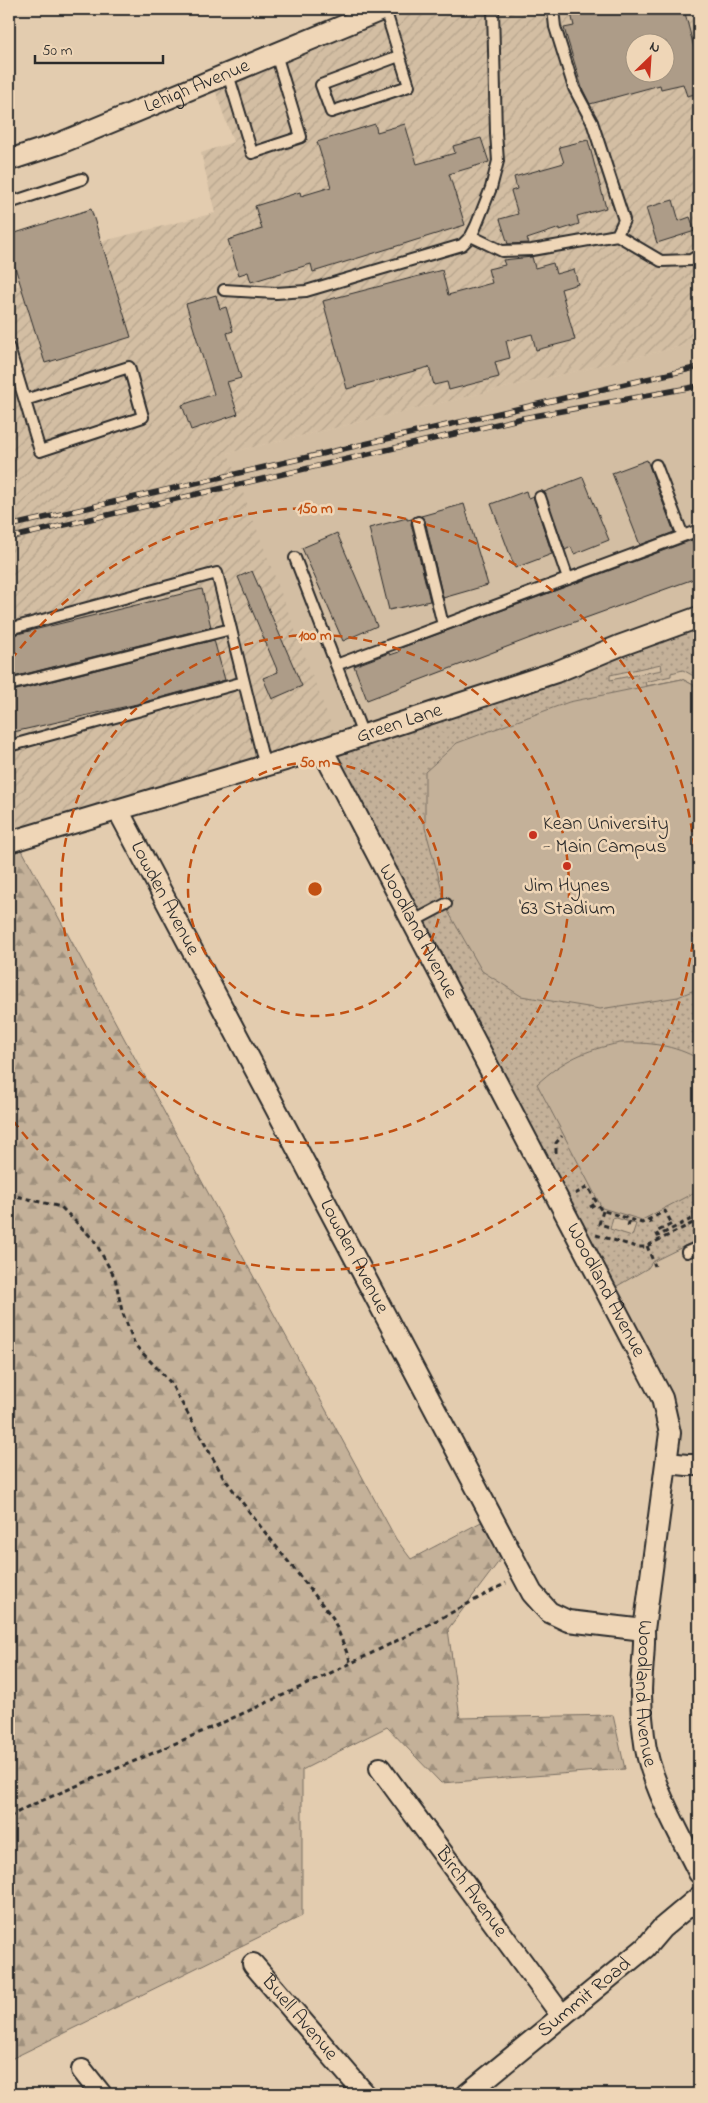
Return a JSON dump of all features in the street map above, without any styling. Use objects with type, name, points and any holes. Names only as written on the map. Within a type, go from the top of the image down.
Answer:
[{"type":"street","name":"Lehigh Avenue","points":[[9,160],[58,144],[384,9]]},
{"type":"street","name":"Green Lane","points":[[9,842],[322,749],[556,672],[619,646],[699,617]]},
{"type":"street","name":"Woodland Avenue","points":[[322,749],[662,1398],[670,1433],[644,1630],[645,1648],[641,1695],[644,1738],[652,1771],[699,1873]]},
{"type":"street","name":"Lowden Avenue","points":[[118,810],[532,1594],[549,1612],[568,1621],[644,1630]]},
{"type":"street","points":[[667,1463],[699,1465]]},
{"type":"street","name":"Birch Avenue","points":[[380,1768],[562,2016]]},
{"type":"street","name":"Summit Road","points":[[467,2094],[645,1948],[662,1928],[699,1897]]},
{"type":"street","name":"Buell Avenue","points":[[253,1964],[364,2094]]},
{"type":"street","points":[[82,2070],[101,2094]]},
{"type":"lane","points":[[384,9],[409,86],[331,112],[321,86],[399,56]]},
{"type":"lane","points":[[224,290],[276,293],[306,291],[462,245],[471,236],[491,188],[498,161],[493,9]]},
{"type":"lane","points":[[553,9],[556,27],[574,88],[592,122],[624,220],[617,235]]},
{"type":"lane","points":[[228,74],[252,153],[301,137],[276,54]]},
{"type":"lane","points":[[9,203],[82,180]]},
{"type":"lane","points":[[471,236],[502,251],[532,250],[617,235],[661,261],[690,260],[699,255]]},
{"type":"lane","points":[[9,348],[40,451],[143,418],[129,367],[25,400]]},
{"type":"lane","points":[[656,465],[683,536]]},
{"type":"lane","points":[[540,497],[568,579]]},
{"type":"lane","points":[[418,522],[443,625]]},
{"type":"lane","points":[[336,665],[699,530]]},
{"type":"lane","points":[[295,558],[363,735]]},
{"type":"lane","points":[[9,629],[217,573],[265,766]]},
{"type":"lane","points":[[9,685],[231,629]]},
{"type":"lane","points":[[9,746],[244,682]]},
{"type":"lane","points":[[412,922],[446,904]]},
{"type":"lane","points":[[687,1252],[699,1247]]},
{"type":"path","points":[[559,1161],[555,1149],[562,1136]]},
{"type":"path","points":[[571,1185],[579,1201]]},
{"type":"path","points":[[575,1194],[588,1187],[603,1211],[642,1223],[665,1211],[672,1224],[656,1232],[658,1236],[699,1215]]},
{"type":"path","points":[[9,1196],[61,1207],[94,1240],[115,1278],[122,1311],[135,1345],[170,1382],[224,1478],[333,1618],[351,1663]]},
{"type":"path","points":[[590,1206],[597,1203]]},
{"type":"path","points":[[603,1211],[599,1224],[610,1227]]},
{"type":"path","points":[[628,1226],[630,1219]]},
{"type":"path","points":[[649,1219],[652,1226]]},
{"type":"path","points":[[688,1220],[699,1224]]},
{"type":"path","points":[[594,1231],[597,1235],[637,1247],[647,1246],[693,1223]]},
{"type":"path","points":[[647,1246],[655,1266]]},
{"type":"path","points":[[9,1817],[27,1807],[171,1746],[351,1663],[446,1617],[522,1574]]},
{"type":"shaded area","points":[[376,9],[699,9],[699,342],[228,453],[338,743],[9,841],[9,288],[37,281],[32,259],[215,213],[201,153],[233,142],[210,75]]},
{"type":"shaded area","name":"Kean University - Main Campus","points":[[699,342],[699,1465],[667,1463],[670,1433],[322,749],[228,453]]},
{"type":"green space","points":[[699,615],[699,679],[683,670],[671,673],[671,676],[645,682],[646,686],[682,679],[699,688],[699,1239],[652,1262],[648,1268],[607,1292],[322,749]],"holes":[[[661,664],[662,670],[610,680],[610,675]],[[613,1217],[636,1224],[632,1236],[610,1229]]]},
{"type":"green space","name":"Jim Hynes '63 Stadium","points":[[682,679],[699,688],[699,988],[678,997],[600,1009],[521,996],[482,971],[449,913],[425,828],[425,772],[457,743],[569,702]]},
{"type":"green space","points":[[16,839],[396,1539],[411,1559],[485,1520],[503,1556],[448,1629],[460,1718],[613,1715],[625,1769],[441,1783],[387,1727],[302,1770],[302,1916],[9,2060],[9,842]]},
{"type":"green space","points":[[620,1043],[661,1045],[680,1050],[699,1059],[699,1190],[642,1220],[602,1208],[537,1084],[556,1068],[575,1057]]},
{"type":"building","points":[[570,9],[684,9],[699,67],[699,93],[687,96],[683,84],[661,89],[660,85],[590,104],[582,88],[564,28],[574,26]]},
{"type":"building","points":[[375,124],[377,132],[405,124],[417,164],[455,153],[453,146],[481,138],[489,162],[449,174],[465,225],[313,272],[311,264],[251,282],[248,272],[239,275],[228,240],[262,229],[255,206],[300,192],[301,196],[331,187],[317,142]]},
{"type":"building","points":[[588,140],[606,208],[577,216],[579,224],[527,239],[529,243],[508,244],[500,219],[518,214],[511,191],[517,189],[514,177],[564,163],[559,147]]},
{"type":"building","points":[[673,200],[679,221],[690,217],[695,231],[657,243],[646,208]]},
{"type":"building","points":[[91,209],[131,337],[45,363],[9,248],[9,235]]},
{"type":"building","points":[[532,257],[535,268],[553,263],[556,274],[574,269],[578,284],[561,289],[575,340],[536,350],[532,334],[506,341],[510,358],[495,362],[499,377],[449,390],[447,382],[434,385],[429,367],[347,389],[323,301],[442,270],[448,295],[492,283],[488,269],[505,265],[503,260]]},
{"type":"building","points":[[216,295],[220,309],[226,307],[233,331],[227,333],[241,378],[227,382],[238,414],[191,430],[182,405],[214,394],[186,304]]},
{"type":"building","points":[[647,460],[674,532],[640,545],[612,473]]},
{"type":"building","points":[[583,477],[609,540],[574,554],[571,547],[565,550],[544,492]]},
{"type":"building","points":[[526,491],[528,498],[533,496],[552,554],[515,568],[491,504]]},
{"type":"building","points":[[464,504],[488,585],[443,598],[425,520],[421,516]]},
{"type":"building","points":[[407,518],[407,520],[412,519],[411,524],[430,601],[389,610],[369,528]]},
{"type":"building","points":[[337,533],[377,626],[343,641],[302,548]]},
{"type":"building","points":[[692,540],[699,560],[699,577],[367,700],[354,666],[389,653],[390,655],[399,652],[398,649]]},
{"type":"building","points":[[252,571],[302,686],[272,699],[263,678],[278,672],[238,577]]},
{"type":"building","points":[[202,589],[211,627],[9,678],[9,636]]},
{"type":"building","points":[[214,640],[225,680],[137,704],[9,733],[9,692]]},
{"type":"railway","points":[[9,526],[699,367]]},
{"type":"railway","points":[[9,538],[523,418],[699,386]]},
{"type":"place","name":"Kean University - Main Campus","points":[[533,835]]},
{"type":"place","name":"Jim Hynes '63 Stadium","points":[[567,866]]}]
